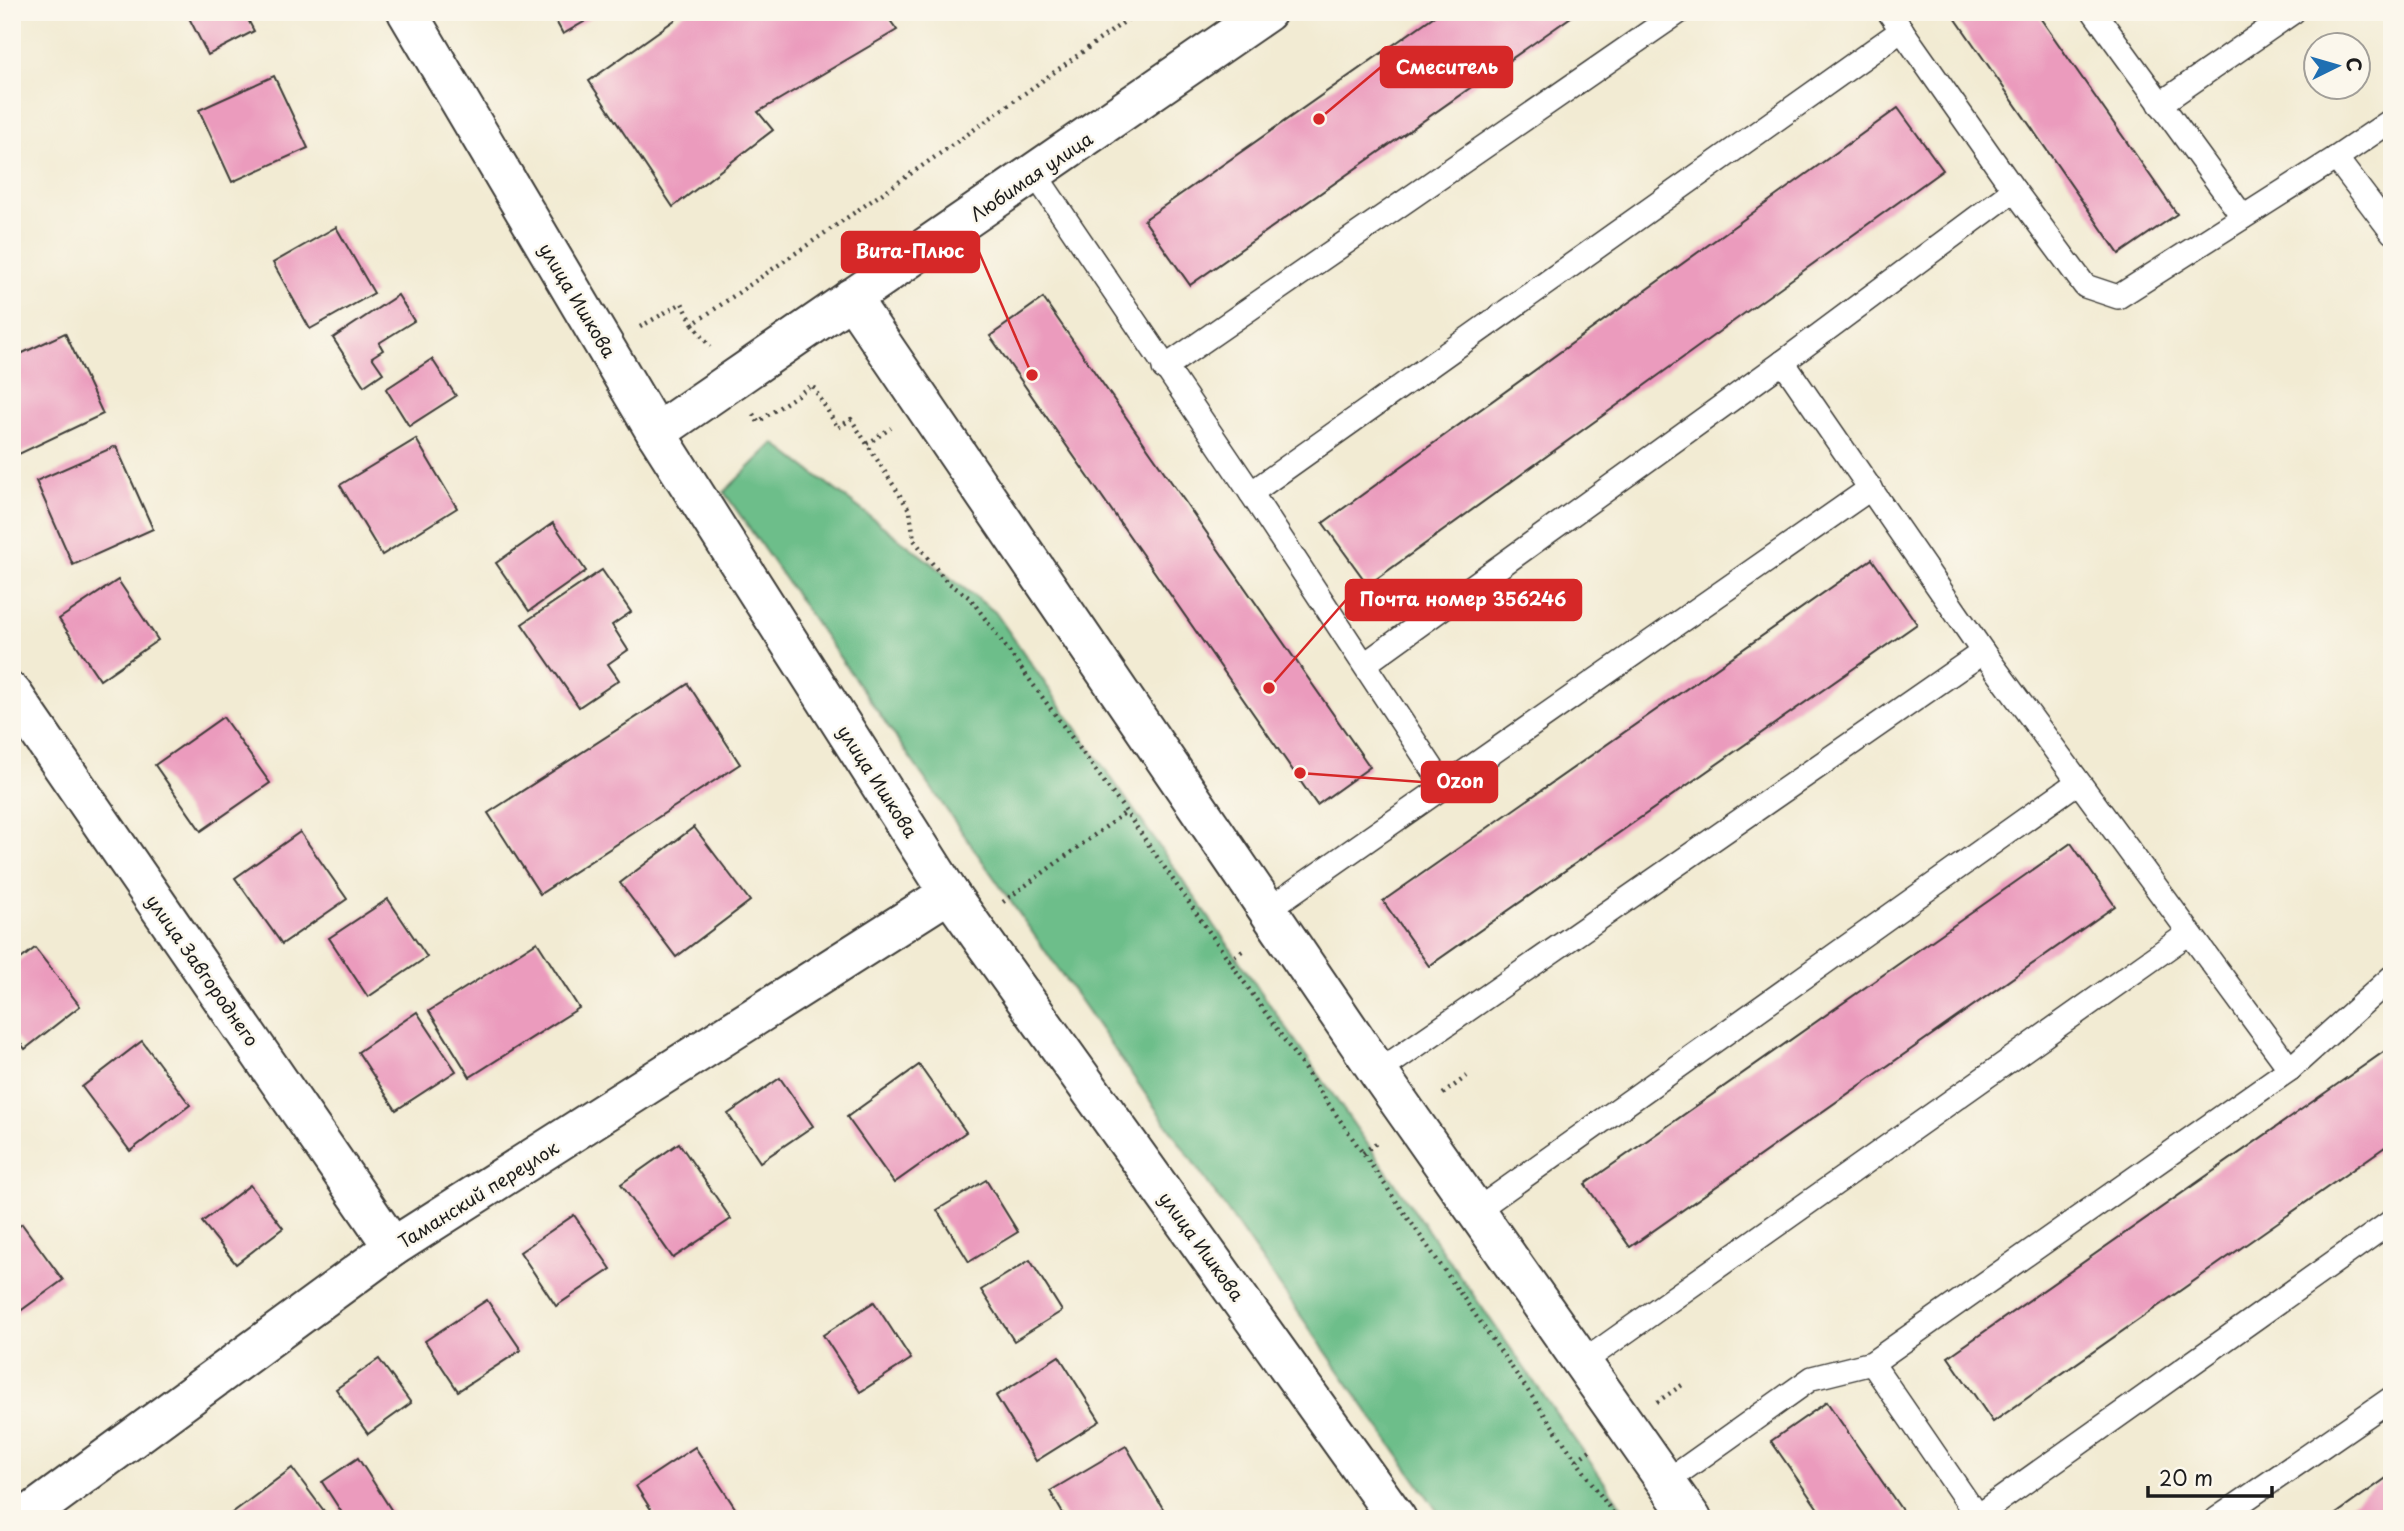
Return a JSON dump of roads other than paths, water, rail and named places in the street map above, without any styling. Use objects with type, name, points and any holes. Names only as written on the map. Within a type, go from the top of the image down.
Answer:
[{"type":"street","name":"улица Ишкова","points":[[407,12],[656,433],[950,893],[1397,1519]]},
{"type":"street","name":"Любимая улица","points":[[656,433],[1267,12]]},
{"type":"street","points":[[851,298],[1378,1072],[1692,1519]]},
{"type":"street","name":"улица Завгороднего","points":[[12,693],[393,1247]]},
{"type":"street","name":"Таманский переулок","points":[[23,1519],[393,1247],[950,893]]},
{"type":"lane","points":[[1164,368],[1679,12]]},
{"type":"lane","points":[[2094,12],[2243,217]]},
{"type":"lane","points":[[2160,104],[2292,12]]},
{"type":"lane","points":[[1251,493],[1896,21],[2085,286],[2118,297],[2392,120]]},
{"type":"lane","points":[[2336,158],[2392,232]]},
{"type":"lane","points":[[1035,174],[1251,493],[1444,786]]},
{"type":"lane","points":[[1365,664],[1783,362],[2014,190]]},
{"type":"lane","points":[[1783,362],[1983,652],[2290,1069]]},
{"type":"lane","points":[[1267,910],[1871,488]]},
{"type":"lane","points":[[1378,1072],[1983,652]]},
{"type":"lane","points":[[1477,1210],[2078,782]]},
{"type":"lane","points":[[1583,1363],[2189,933]]},
{"type":"lane","points":[[1666,1482],[1812,1378],[1872,1363],[2290,1069],[2392,977]]},
{"type":"lane","points":[[1872,1363],[1978,1517],[2392,1221]]},
{"type":"lane","points":[[2217,1519],[2392,1398]]},
{"type":"place","name":"Смеситель","points":[[1319,119]]},
{"type":"place","name":"Вита-Плюс","points":[[1032,375]]},
{"type":"place","name":"Почта номер 356246","points":[[1269,688]]},
{"type":"place","name":"Ozon","points":[[1300,773]]}]
